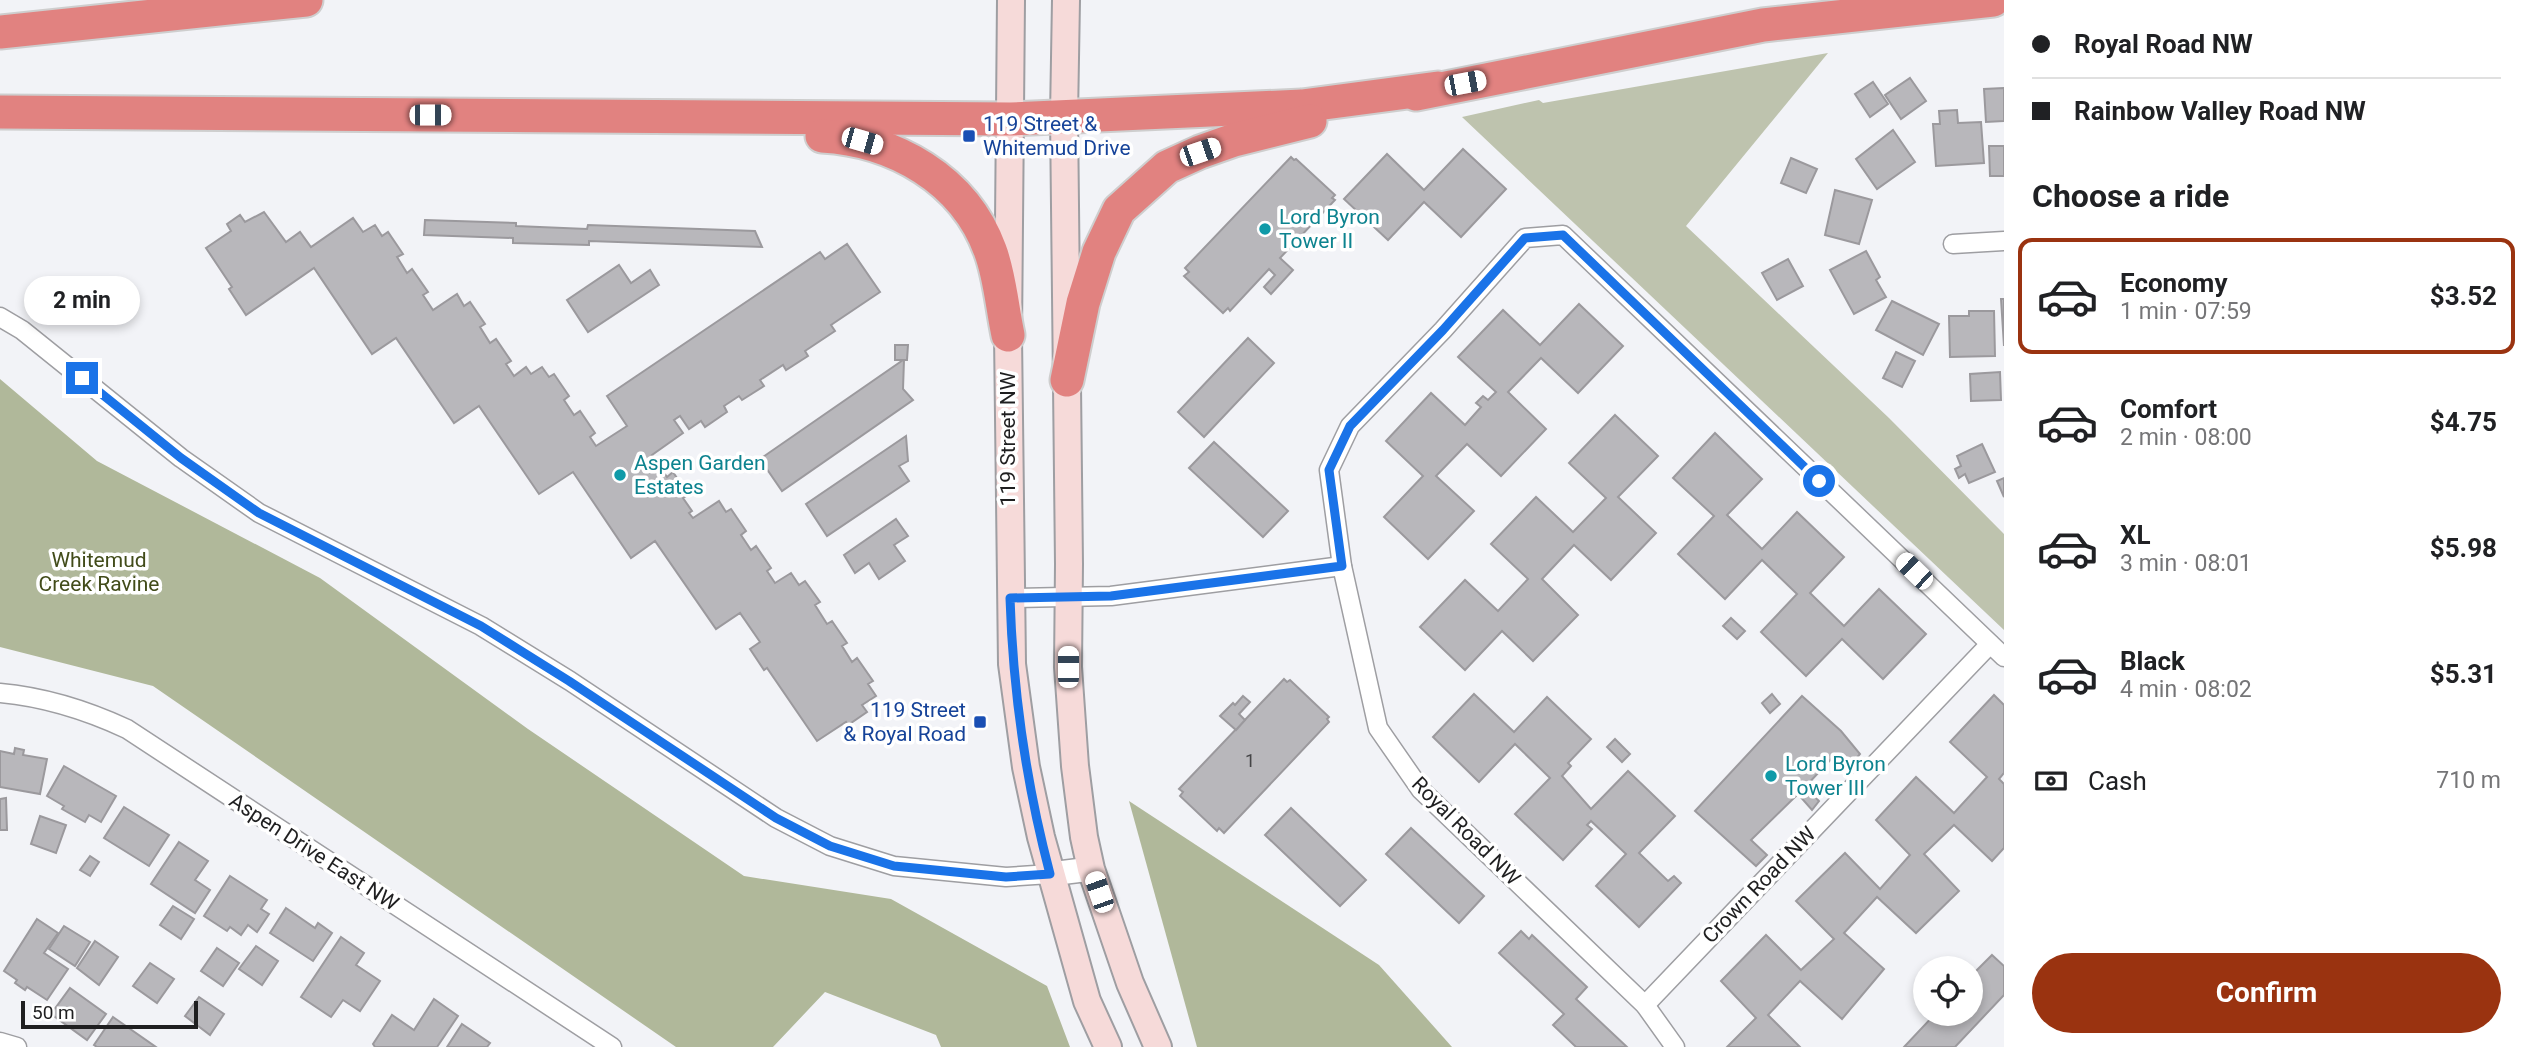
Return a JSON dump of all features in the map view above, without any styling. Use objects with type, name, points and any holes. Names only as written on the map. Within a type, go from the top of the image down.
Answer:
[{"type":"highway","points":[[0,32],[306,0]]},
{"type":"highway","points":[[1067,380],[1083,303],[1100,252],[1119,210],[1167,167],[1200,152],[1234,140],[1438,88],[1763,25],[1993,0]]},
{"type":"highway","points":[[0,112],[1011,119],[1302,106],[1438,88]]},
{"type":"highway","points":[[621,116],[840,137],[883,147],[914,161],[948,187],[980,228],[991,251],[1008,335]]},
{"type":"main road","name":"119 Street NW","points":[[1011,0],[1008,335],[1012,664],[1026,767],[1050,874],[1087,1002],[1108,1047]]},
{"type":"main road","points":[[1066,0],[1068,667],[1075,766],[1091,869],[1130,983],[1158,1047]]},
{"type":"street","name":"Royal Road NW","points":[[1675,1047],[1645,1005],[1421,790],[1378,728],[1342,566],[1329,470],[1350,426],[1443,330],[1525,238],[1563,235],[2004,657]]},
{"type":"street","points":[[1952,244],[2004,241]]},
{"type":"street","points":[[0,317],[22,330],[181,458],[259,513],[481,626],[776,818],[830,846],[894,866],[1006,877],[1091,869]]},
{"type":"street","points":[[1010,598],[1111,596],[1342,566]]},
{"type":"street","name":"Crown Road NW","points":[[1645,1005],[1990,644]]},
{"type":"street","name":"Aspen Drive East NW","points":[[0,693],[57,702],[127,729],[612,1047]]},
{"type":"street","points":[[0,1042],[17,1047]]},
{"type":"green space","points":[[1828,53],[1686,226],[1889,418],[2004,534],[2004,630],[1462,117],[1539,100],[1543,103]]},
{"type":"green space","name":"Whitemud Creek Ravine","points":[[0,379],[97,461],[320,578],[528,729],[744,876],[891,899],[1047,986],[1070,1047],[941,1047],[936,1035],[825,992],[773,1047],[676,1047],[153,686],[0,647]]},
{"type":"green space","points":[[1129,801],[1379,965],[1452,1047],[1197,1047]]},
{"type":"building","points":[[1910,78],[1926,101],[1901,119],[1885,95]]},
{"type":"building","points":[[1873,82],[1888,104],[1870,117],[1855,94]]},
{"type":"building","points":[[2004,88],[2004,121],[1986,122],[1984,89]]},
{"type":"building","points":[[1957,110],[1958,123],[1981,122],[1984,163],[1936,166],[1933,124],[1940,124],[1939,111]]},
{"type":"building","points":[[1893,130],[1915,162],[1877,189],[1856,159]]},
{"type":"building","points":[[1989,146],[2004,146],[2004,176],[1990,176]]},
{"type":"building","points":[[1463,149],[1506,189],[1461,237],[1424,202],[1388,240],[1344,199],[1387,154],[1424,190]]},
{"type":"building","name":"Lord Byron Tower II","points":[[1291,157],[1335,195],[1332,198],[1335,200],[1280,258],[1293,270],[1271,294],[1264,287],[1275,275],[1269,269],[1230,311],[1228,308],[1223,313],[1184,276],[1189,272],[1185,268]]},
{"type":"building","points":[[1791,158],[1817,169],[1806,193],[1781,183]]},
{"type":"building","points":[[1835,190],[1872,200],[1859,244],[1825,235]]},
{"type":"building","name":"Aspen Garden Estates","points":[[264,212],[286,242],[300,232],[311,247],[353,218],[363,232],[375,225],[382,236],[388,232],[403,254],[397,257],[407,273],[412,269],[428,292],[423,295],[433,310],[457,294],[464,306],[470,302],[485,324],[480,327],[490,343],[496,339],[511,361],[506,364],[514,376],[526,367],[531,374],[542,367],[549,377],[554,374],[569,396],[564,400],[574,415],[580,411],[595,433],[590,437],[596,446],[627,426],[607,396],[820,252],[825,259],[847,244],[880,292],[831,325],[835,331],[805,351],[808,356],[786,370],[783,365],[760,380],[764,386],[742,400],[739,396],[724,406],[727,412],[705,427],[701,421],[689,429],[680,416],[674,420],[683,433],[652,455],[667,477],[673,472],[688,495],[683,498],[692,511],[689,513],[693,518],[719,501],[726,512],[731,509],[746,531],[741,535],[751,550],[756,546],[771,568],[767,571],[775,583],[791,573],[799,585],[805,581],[820,602],[815,605],[827,624],[832,621],[847,643],[842,646],[852,662],[857,658],[873,681],[868,684],[876,696],[862,705],[867,712],[817,741],[767,668],[764,670],[750,649],[760,642],[740,613],[716,629],[655,541],[631,558],[573,472],[539,494],[479,406],[454,423],[396,338],[372,354],[314,268],[246,315],[229,289],[232,287],[206,248],[231,231],[227,224],[240,215],[245,222]]},
{"type":"building","points":[[425,220],[587,229],[588,225],[755,231],[762,247],[589,241],[589,245],[513,243],[513,238],[424,235]]},
{"type":"building","points":[[1866,251],[1880,277],[1876,280],[1886,297],[1854,314],[1830,270]]},
{"type":"building","points":[[1788,259],[1803,286],[1777,300],[1762,273]]},
{"type":"building","points":[[619,265],[631,283],[650,270],[659,285],[588,332],[567,300]]},
{"type":"building","points":[[2001,299],[2004,299],[2004,346]]},
{"type":"building","points":[[1892,301],[1939,324],[1923,355],[1876,330]]},
{"type":"building","points":[[1579,304],[1623,346],[1578,393],[1541,358],[1508,392],[1546,429],[1501,476],[1467,444],[1436,476],[1474,511],[1428,559],[1384,517],[1423,476],[1386,441],[1431,393],[1465,425],[1481,407],[1476,403],[1483,396],[1488,400],[1496,392],[1458,357],[1503,310],[1540,345]]},
{"type":"building","points":[[1969,311],[1994,311],[1995,356],[1950,357],[1949,316],[1969,316]]},
{"type":"building","points":[[1248,338],[1274,363],[1204,437],[1178,412]]},
{"type":"building","points":[[895,345],[908,345],[907,360],[904,360],[903,389],[913,400],[782,491],[760,459],[903,360],[895,360]]},
{"type":"building","points":[[1896,352],[1915,361],[1902,387],[1883,378]]},
{"type":"building","points":[[2000,372],[2001,400],[1971,401],[1970,374]]},
{"type":"building","points":[[1615,415],[1658,456],[1618,497],[1656,533],[1611,580],[1574,545],[1542,579],[1578,615],[1533,661],[1502,631],[1465,670],[1420,627],[1465,580],[1498,611],[1528,579],[1491,544],[1536,497],[1573,532],[1606,498],[1569,463]]},
{"type":"building","points":[[1715,433],[1762,479],[1727,515],[1762,549],[1797,512],[1844,557],[1810,593],[1844,626],[1879,589],[1926,634],[1883,679],[1842,639],[1806,676],[1761,632],[1797,594],[1762,560],[1725,599],[1678,554],[1714,516],[1673,478]]},
{"type":"building","points":[[906,436],[908,461],[899,466],[909,481],[827,536],[806,504]]},
{"type":"building","points":[[1214,442],[1288,511],[1263,537],[1189,468]]},
{"type":"building","points":[[1982,444],[1995,472],[1969,483],[1965,474],[1959,478],[1955,469],[1961,466],[1957,456]]},
{"type":"building","points":[[2004,478],[2004,497],[1997,481]]},
{"type":"building","points":[[896,519],[908,536],[894,545],[905,561],[879,579],[869,563],[855,573],[844,555]]},
{"type":"building","points":[[1731,618],[1745,631],[1737,639],[1723,626]]},
{"type":"building","points":[[1284,679],[1287,682],[1290,680],[1329,717],[1329,722],[1224,833],[1219,828],[1217,831],[1180,796],[1183,792],[1179,789]]},
{"type":"building","points":[[1474,694],[1514,732],[1547,697],[1591,739],[1568,763],[1571,766],[1562,776],[1591,809],[1628,771],[1675,816],[1639,853],[1668,881],[1674,876],[1681,883],[1639,927],[1596,886],[1626,854],[1591,821],[1587,825],[1592,829],[1563,860],[1515,814],[1550,778],[1515,744],[1479,782],[1433,737]]},
{"type":"building","points":[[1772,694],[1780,704],[1770,713],[1762,703]]},
{"type":"building","points":[[1994,695],[2004,705],[2004,773],[1999,779],[2004,784],[2004,848],[1992,861],[1954,825],[1924,854],[1959,891],[1916,933],[1877,897],[1844,933],[1884,969],[1842,1019],[1800,981],[1768,1015],[1800,1047],[1727,1047],[1756,1018],[1721,981],[1766,935],[1801,970],[1834,939],[1796,901],[1845,853],[1880,889],[1910,855],[1876,820],[1916,777],[1954,813],[1987,777],[1950,742]]},
{"type":"building","points":[[1243,696],[1250,702],[1239,714],[1245,720],[1236,730],[1220,716]]},
{"type":"building","name":"Lord Byron Tower III","points":[[1802,696],[1841,731],[1860,754],[1850,766],[1836,754],[1805,787],[1819,801],[1812,810],[1798,794],[1751,840],[1767,855],[1756,866],[1695,811]]},
{"type":"building","points":[[1615,739],[1630,754],[1622,762],[1607,747]]},
{"type":"building","points":[[15,748],[24,750],[23,755],[47,759],[40,794],[0,787],[0,751],[14,754]]},
{"type":"building","points":[[64,766],[116,796],[101,822],[89,815],[85,822],[62,809],[64,806],[47,796]]},
{"type":"building","points":[[6,798],[7,830],[0,830],[0,799]]},
{"type":"building","points":[[124,807],[169,835],[149,866],[104,838]]},
{"type":"building","points":[[1291,808],[1366,880],[1340,906],[1265,835]]},
{"type":"building","points":[[40,816],[66,825],[56,853],[31,844]]},
{"type":"building","points":[[1411,828],[1484,896],[1459,923],[1386,854]]},
{"type":"building","points":[[179,842],[208,861],[195,880],[210,890],[195,913],[151,884]]},
{"type":"building","points":[[90,856],[99,862],[90,876],[80,870]]},
{"type":"building","points":[[230,876],[267,900],[261,909],[269,914],[257,932],[248,925],[241,935],[230,927],[227,931],[204,916]]},
{"type":"building","points":[[173,906],[194,919],[181,939],[160,925]]},
{"type":"building","points":[[286,908],[315,928],[318,923],[332,933],[313,961],[270,933]]},
{"type":"building","points":[[37,919],[58,933],[44,953],[68,969],[47,1000],[27,987],[25,990],[4,971]]},
{"type":"building","points":[[64,926],[90,942],[75,966],[49,949]]},
{"type":"building","points":[[1521,931],[1529,939],[1532,935],[1587,987],[1576,999],[1627,1047],[1576,1047],[1553,1025],[1564,1014],[1499,953]]},
{"type":"building","points":[[341,937],[364,953],[356,965],[380,981],[360,1011],[343,1000],[331,1017],[301,997]]},
{"type":"building","points":[[95,941],[118,957],[99,985],[77,968]]},
{"type":"building","points":[[256,946],[278,961],[262,985],[239,969]]},
{"type":"building","points":[[217,948],[239,963],[223,986],[201,971]]},
{"type":"building","points":[[1992,955],[2004,966],[2004,995],[1983,1017],[1983,964]]},
{"type":"building","points":[[150,963],[174,979],[157,1003],[133,986]]},
{"type":"building","points":[[70,988],[106,1014],[87,1040],[51,1014]]},
{"type":"building","points":[[199,997],[224,1014],[210,1035],[185,1016]]},
{"type":"building","points":[[434,999],[458,1016],[437,1047],[375,1047],[373,1044],[392,1015],[414,1030]]},
{"type":"building","points":[[113,1017],[156,1047],[94,1045]]},
{"type":"building","points":[[462,1024],[490,1043],[487,1047],[447,1047]]},
{"type":"building","points":[[1924,1026],[1975,1026],[1955,1047],[1904,1047]]},
{"type":"place","name":"119 Street & Whitemud Drive","points":[[969,136]]},
{"type":"place","name":"Lord Byron Tower II","points":[[1265,229]]},
{"type":"place","name":"Aspen Garden Estates","points":[[620,475]]},
{"type":"place","name":"119 Street & Royal Road","points":[[980,722]]},
{"type":"place","name":"Lord Byron Tower III","points":[[1771,776]]},
{"type":"route","points":[[82,378],[181,458],[259,513],[481,626],[776,818],[830,846],[894,866],[1006,877],[1050,874],[1026,767],[1012,664],[1010,598],[1111,596],[1342,566],[1329,470],[1350,426],[1443,330],[1525,238],[1563,235],[1819,481]]}]
